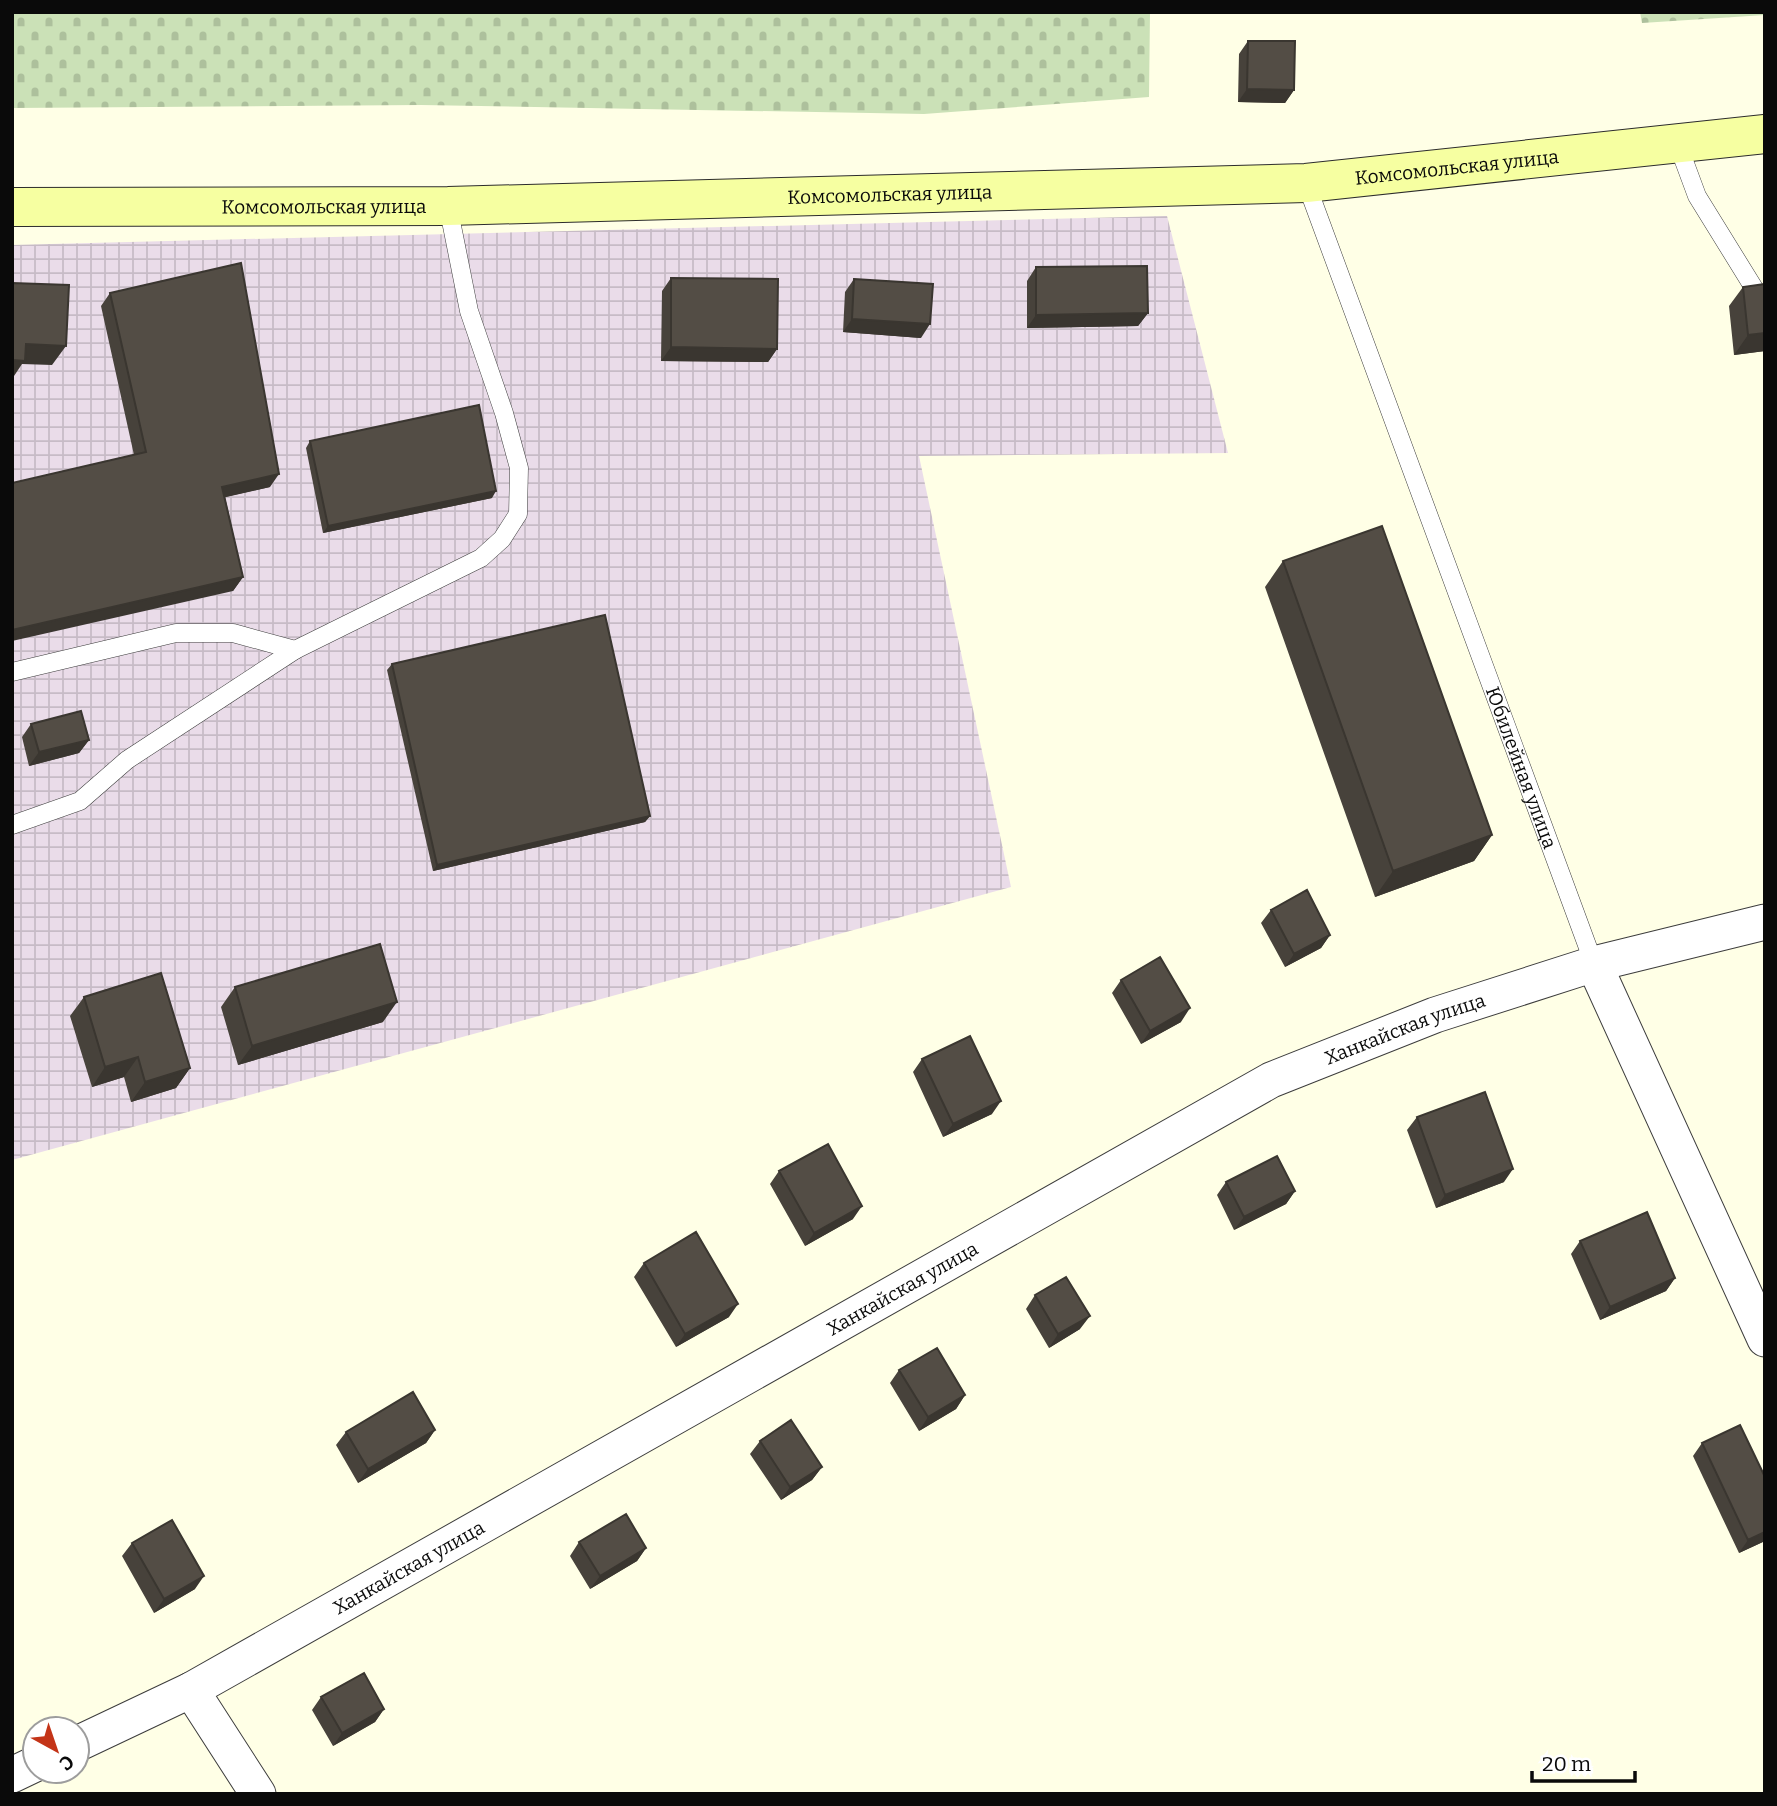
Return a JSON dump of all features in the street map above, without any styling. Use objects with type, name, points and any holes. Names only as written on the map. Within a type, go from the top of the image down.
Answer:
[{"type":"street","name":"Комсомольская улица","points":[[12,207],[448,206],[1306,183],[1765,134]]},
{"type":"street","name":"Ханкайская улица","points":[[91,1737],[191,1690],[1270,1080],[1435,1015],[1594,964],[1765,922]]},
{"type":"street","name":"Юбилейная улица","points":[[1594,964],[1765,1339]]},
{"type":"street","points":[[191,1690],[258,1794]]},
{"type":"lane","points":[[1677,142],[1697,196],[1765,306]]},
{"type":"lane","name":"Юбилейная улица","points":[[1306,183],[1594,964]]},
{"type":"lane","points":[[12,825],[80,801],[127,760],[295,650],[481,558],[502,538],[518,514],[519,468],[504,413],[469,311],[448,206]]},
{"type":"lane","points":[[12,672],[176,633],[233,634],[295,650]]},
{"type":"shaded area","points":[[1167,216],[1228,453],[919,456],[1011,887],[12,1160],[12,245]]},
{"type":"green space","points":[[12,12],[1150,12],[1149,97],[924,114],[421,105],[12,108]]},
{"type":"green space","points":[[1640,12],[1765,12],[1765,15],[1642,23]]},
{"type":"building","points":[[1248,41],[1295,41],[1294,90],[1247,89]]},
{"type":"building","points":[[241,263],[279,474],[222,487],[243,577],[12,630],[12,483],[146,452],[110,293]]},
{"type":"building","points":[[1147,266],[1148,313],[1036,315],[1036,267]]},
{"type":"building","points":[[671,278],[778,279],[777,349],[671,347]]},
{"type":"building","points":[[854,279],[933,284],[930,324],[852,319]]},
{"type":"building","points":[[12,283],[69,285],[66,346],[26,344],[25,361],[12,360]]},
{"type":"building","points":[[1765,284],[1765,333],[1748,335],[1743,287]]},
{"type":"building","points":[[479,405],[496,491],[328,526],[310,441]]},
{"type":"building","points":[[1382,526],[1492,835],[1393,871],[1283,561]]},
{"type":"building","points":[[605,615],[650,816],[437,865],[392,664]]},
{"type":"building","points":[[81,711],[89,740],[39,752],[31,724]]},
{"type":"building","points":[[1307,890],[1330,935],[1294,954],[1271,910]]},
{"type":"building","points":[[380,944],[397,1002],[252,1046],[235,987]]},
{"type":"building","points":[[1160,957],[1190,1008],[1150,1031],[1121,980]]},
{"type":"building","points":[[161,973],[190,1068],[145,1082],[138,1057],[105,1067],[84,997]]},
{"type":"building","points":[[970,1036],[1001,1101],[953,1124],[922,1059]]},
{"type":"building","points":[[1485,1092],[1513,1169],[1445,1195],[1417,1117]]},
{"type":"building","points":[[828,1144],[862,1206],[814,1233],[779,1171]]},
{"type":"building","points":[[1277,1156],[1295,1191],[1244,1217],[1226,1182]]},
{"type":"building","points":[[1647,1212],[1675,1278],[1610,1307],[1580,1241]]},
{"type":"building","points":[[696,1232],[738,1304],[685,1334],[644,1263]]},
{"type":"building","points":[[1066,1277],[1090,1316],[1058,1334],[1035,1295]]},
{"type":"building","points":[[937,1348],[965,1395],[928,1417],[899,1370]]},
{"type":"building","points":[[413,1392],[435,1430],[368,1469],[346,1432]]},
{"type":"building","points":[[791,1420],[822,1467],[790,1487],[760,1441]]},
{"type":"building","points":[[1740,1425],[1765,1477],[1765,1532],[1748,1540],[1702,1443]]},
{"type":"building","points":[[626,1514],[646,1548],[600,1576],[579,1542]]},
{"type":"building","points":[[172,1520],[204,1576],[164,1599],[132,1543]]},
{"type":"building","points":[[364,1673],[384,1709],[342,1733],[321,1697]]}]
